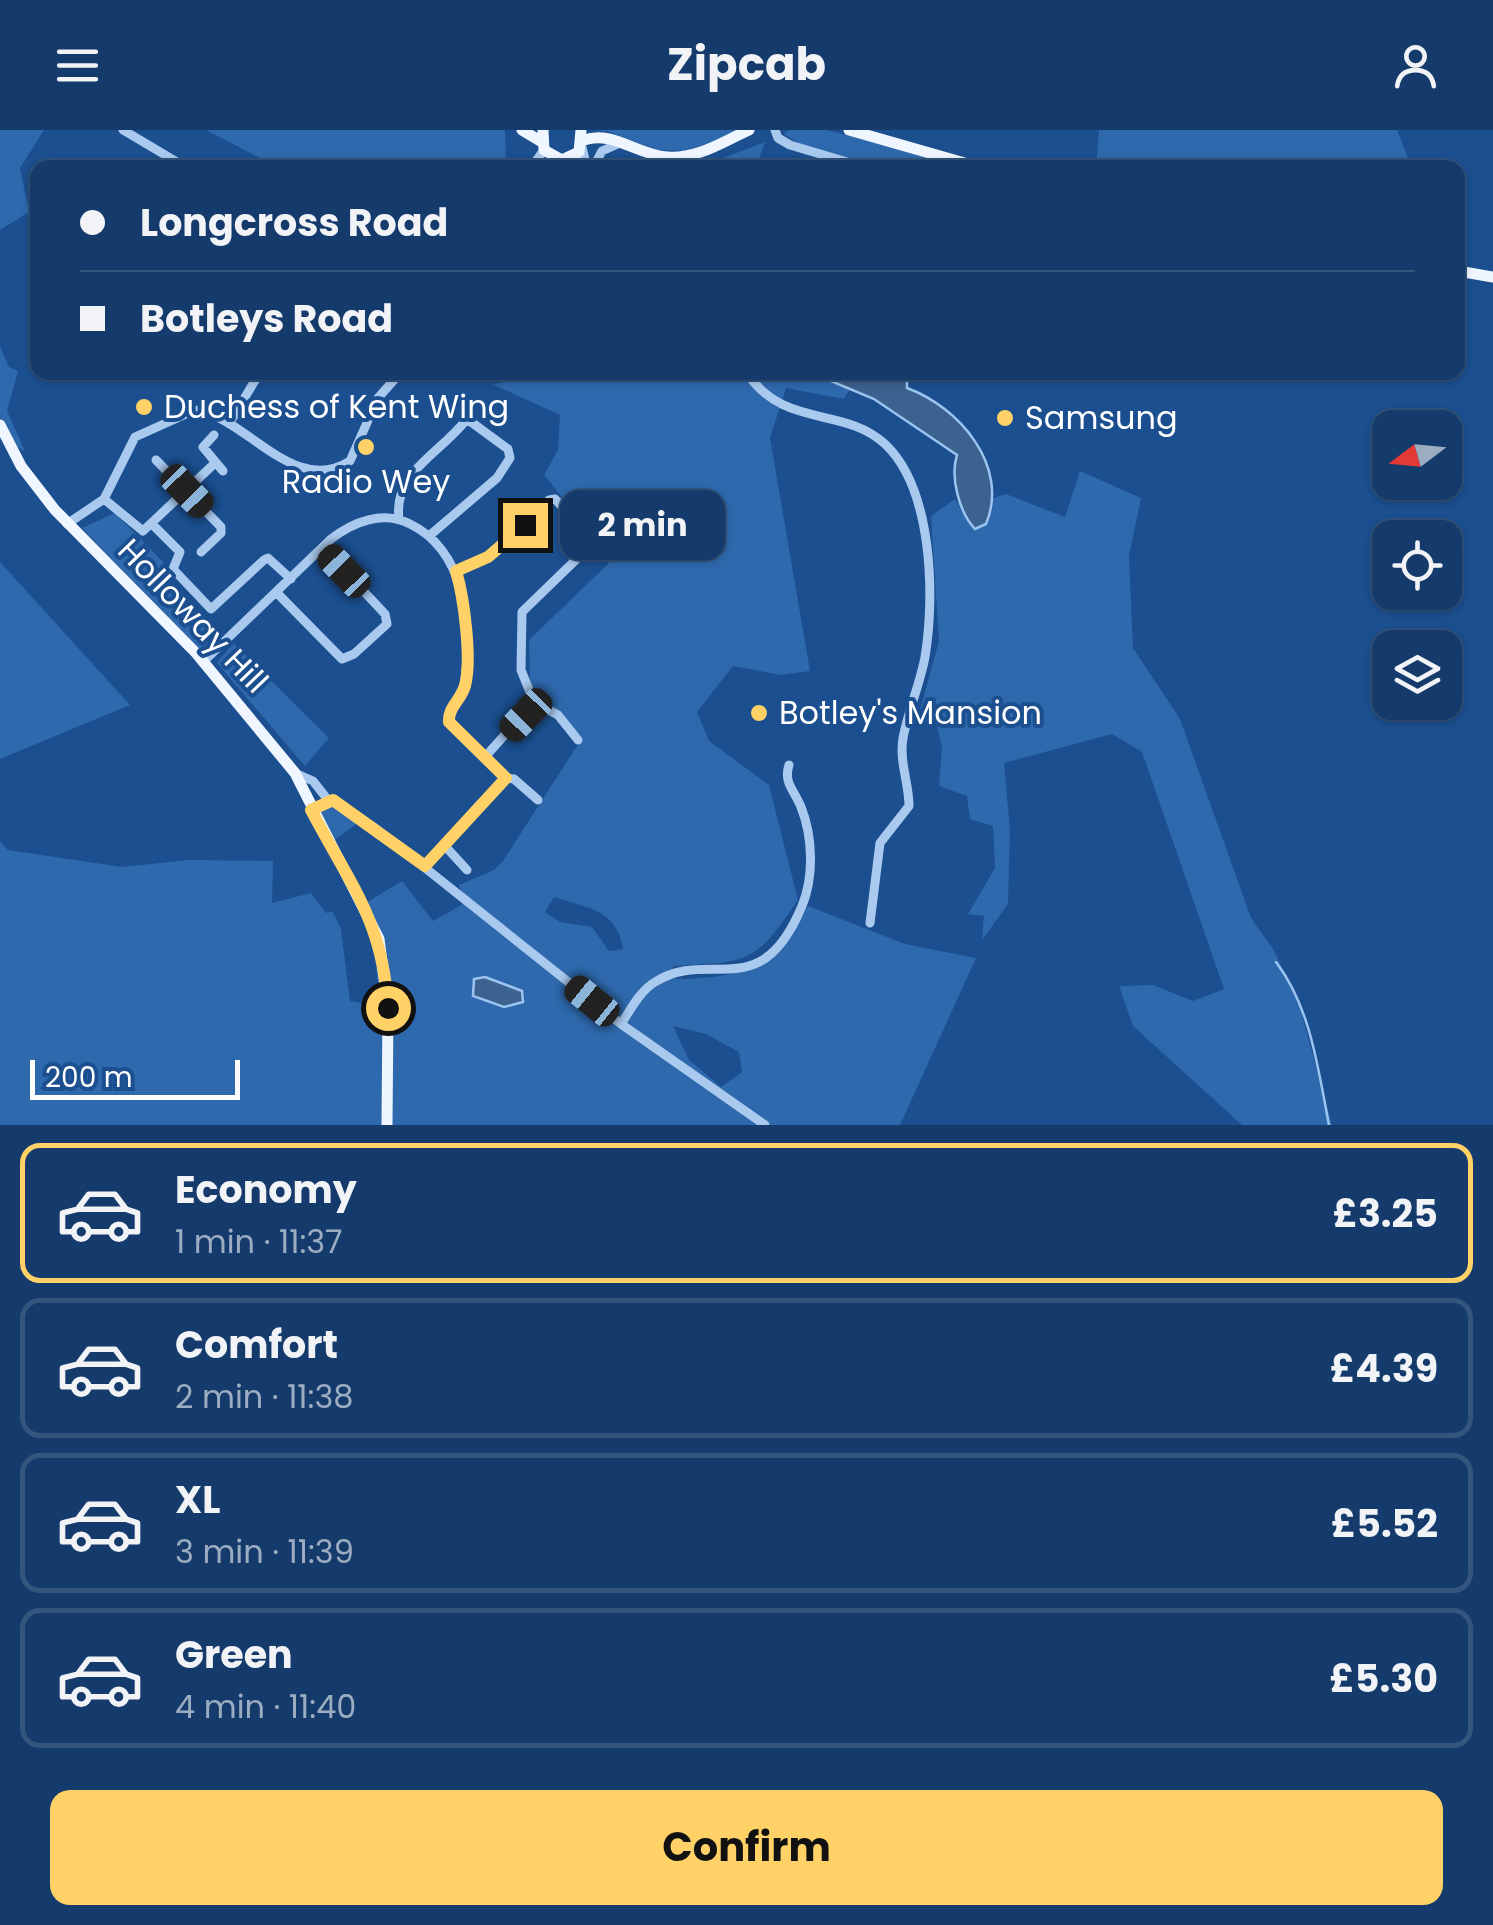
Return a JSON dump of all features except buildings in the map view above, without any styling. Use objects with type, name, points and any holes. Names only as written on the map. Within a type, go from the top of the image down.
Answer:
[{"type":"main road","points":[[522,130],[543,140],[567,160]]},
{"type":"main road","points":[[582,139],[606,136],[650,155],[692,156],[749,130]]},
{"type":"main road","points":[[849,130],[956,160]]},
{"type":"main road","points":[[867,130],[880,137]]},
{"type":"main road","points":[[1465,272],[1493,277]]},
{"type":"main road","name":"Holloway Hill","points":[[0,425],[21,466],[67,524],[204,662],[295,773],[311,810],[370,916],[383,953],[388,1008],[387,1125]]},
{"type":"street","points":[[123,130],[174,160]]},
{"type":"street","points":[[775,130],[778,138],[790,145],[840,160]]},
{"type":"street","points":[[596,160],[602,151],[620,143]]},
{"type":"street","points":[[229,424],[255,380]]},
{"type":"street","points":[[67,524],[104,499],[135,437],[195,410],[229,424],[282,458],[317,470],[331,470],[350,461],[378,398],[394,380]]},
{"type":"street","points":[[754,380],[782,407],[870,432],[888,447],[904,470],[922,524],[928,561],[929,626],[903,736],[902,771],[909,806],[880,842],[870,923]]},
{"type":"street","points":[[399,519],[396,500],[402,485],[467,420],[508,449],[510,458],[497,478],[429,536]]},
{"type":"street","points":[[104,499],[138,530],[153,525],[187,491],[219,467],[203,447],[214,435]]},
{"type":"street","points":[[156,460],[221,526],[221,532],[201,552]]},
{"type":"street","points":[[456,571],[488,557],[549,500],[555,499],[590,537],[588,548],[522,612],[521,670],[534,702],[558,715],[578,740]]},
{"type":"street","points":[[204,662],[354,523],[399,519],[429,536],[456,571],[464,602],[465,685],[448,716],[506,778],[514,779],[538,800]]},
{"type":"street","points":[[153,525],[180,552],[173,569],[211,609],[268,558],[291,580]]},
{"type":"street","points":[[276,592],[342,659],[354,654],[387,624],[385,614],[324,548]]},
{"type":"street","points":[[485,758],[534,702]]},
{"type":"street","points":[[621,1024],[654,982],[686,972],[746,968],[767,956],[787,934],[809,887],[810,858],[807,828],[788,784],[789,765]]},
{"type":"street","points":[[295,773],[312,781],[328,800],[425,866],[621,1024],[766,1125]]},
{"type":"street","points":[[425,866],[506,778]]},
{"type":"street","points":[[311,810],[328,800]]},
{"type":"street","points":[[445,846],[467,870]]},
{"type":"shaded area","points":[[0,130],[44,130],[20,168],[29,212],[0,230]]},
{"type":"shaded area","points":[[206,130],[505,130],[506,160],[264,160]]},
{"type":"shaded area","points":[[587,130],[739,130],[698,149],[682,151],[657,150],[606,131]]},
{"type":"shaded area","points":[[789,130],[827,130],[941,160],[853,160],[799,144],[784,134]]},
{"type":"shaded area","points":[[1099,130],[1397,130],[1409,160],[1097,160]]},
{"type":"shaded area","points":[[765,142],[759,160],[717,160]]},
{"type":"shaded area","points":[[0,346],[9,367],[18,371],[7,411],[25,451],[0,439]]},
{"type":"shaded area","points":[[512,380],[856,380],[844,399],[786,388],[770,438],[810,671],[781,675],[733,666],[697,712],[709,741],[769,785],[798,900],[771,937],[748,956],[673,966],[671,979],[736,973],[753,966],[782,944],[808,906],[905,944],[976,958],[900,1125],[0,1125],[0,842],[8,850],[122,867],[189,860],[273,861],[272,903],[311,893],[326,913],[332,911],[341,929],[350,1001],[380,1006],[374,946],[359,907],[402,881],[433,921],[465,903],[459,885],[494,870],[503,861],[582,738],[530,684],[529,640],[613,559],[544,475],[558,450],[560,415],[492,384]],"holes":[[[554,897],[589,908],[614,926],[623,949],[609,951],[592,927],[560,922],[545,912]],[[673,1026],[706,1034],[739,1052],[742,1072],[721,1087],[689,1060]]]},
{"type":"shaded area","points":[[829,380],[904,380],[907,388],[945,409],[975,441],[985,460],[992,502],[986,524],[975,529],[960,504],[955,484],[957,455],[874,399]]},
{"type":"shaded area","points":[[1080,471],[1141,498],[1129,556],[1133,648],[1180,719],[1251,918],[1273,949],[1298,1000],[1332,1125],[1242,1125],[1133,1026],[1119,986],[1153,985],[1193,1001],[1224,989],[1142,752],[1112,734],[1004,763],[1010,830],[1008,904],[982,940],[984,916],[968,914],[995,868],[993,826],[970,819],[967,796],[939,786],[942,748],[936,721],[917,721],[939,641],[931,516],[955,499],[967,520],[990,515],[991,499],[1006,494],[1065,517]]},
{"type":"shaded area","points":[[115,513],[166,565],[164,574],[219,637],[207,651],[200,650],[82,528]]},
{"type":"shaded area","points":[[0,562],[130,705],[0,759]]},
{"type":"shaded area","points":[[233,643],[329,738],[305,766],[217,663]]},
{"type":"shaded area","points":[[325,805],[336,805],[359,822],[332,842],[320,812]]},
{"type":"shaded area","points":[[485,977],[522,991],[523,1002],[504,1007],[473,996],[474,979]]},
{"type":"waterway","points":[[1276,962],[1305,1019],[1329,1125]]},
{"type":"place","name":"Duchess of Kent Wing","points":[[144,407]]},
{"type":"place","name":"Samsung","points":[[1005,418]]},
{"type":"place","name":"Radio Wey","points":[[366,447]]},
{"type":"place","name":"Botley's Mansion","points":[[759,713]]},
{"type":"route","points":[[388,1008],[386,968],[375,927],[311,810],[333,800],[425,866],[494,794],[506,778],[449,722],[449,712],[465,685],[464,602],[456,571],[488,557],[525,525]]}]
